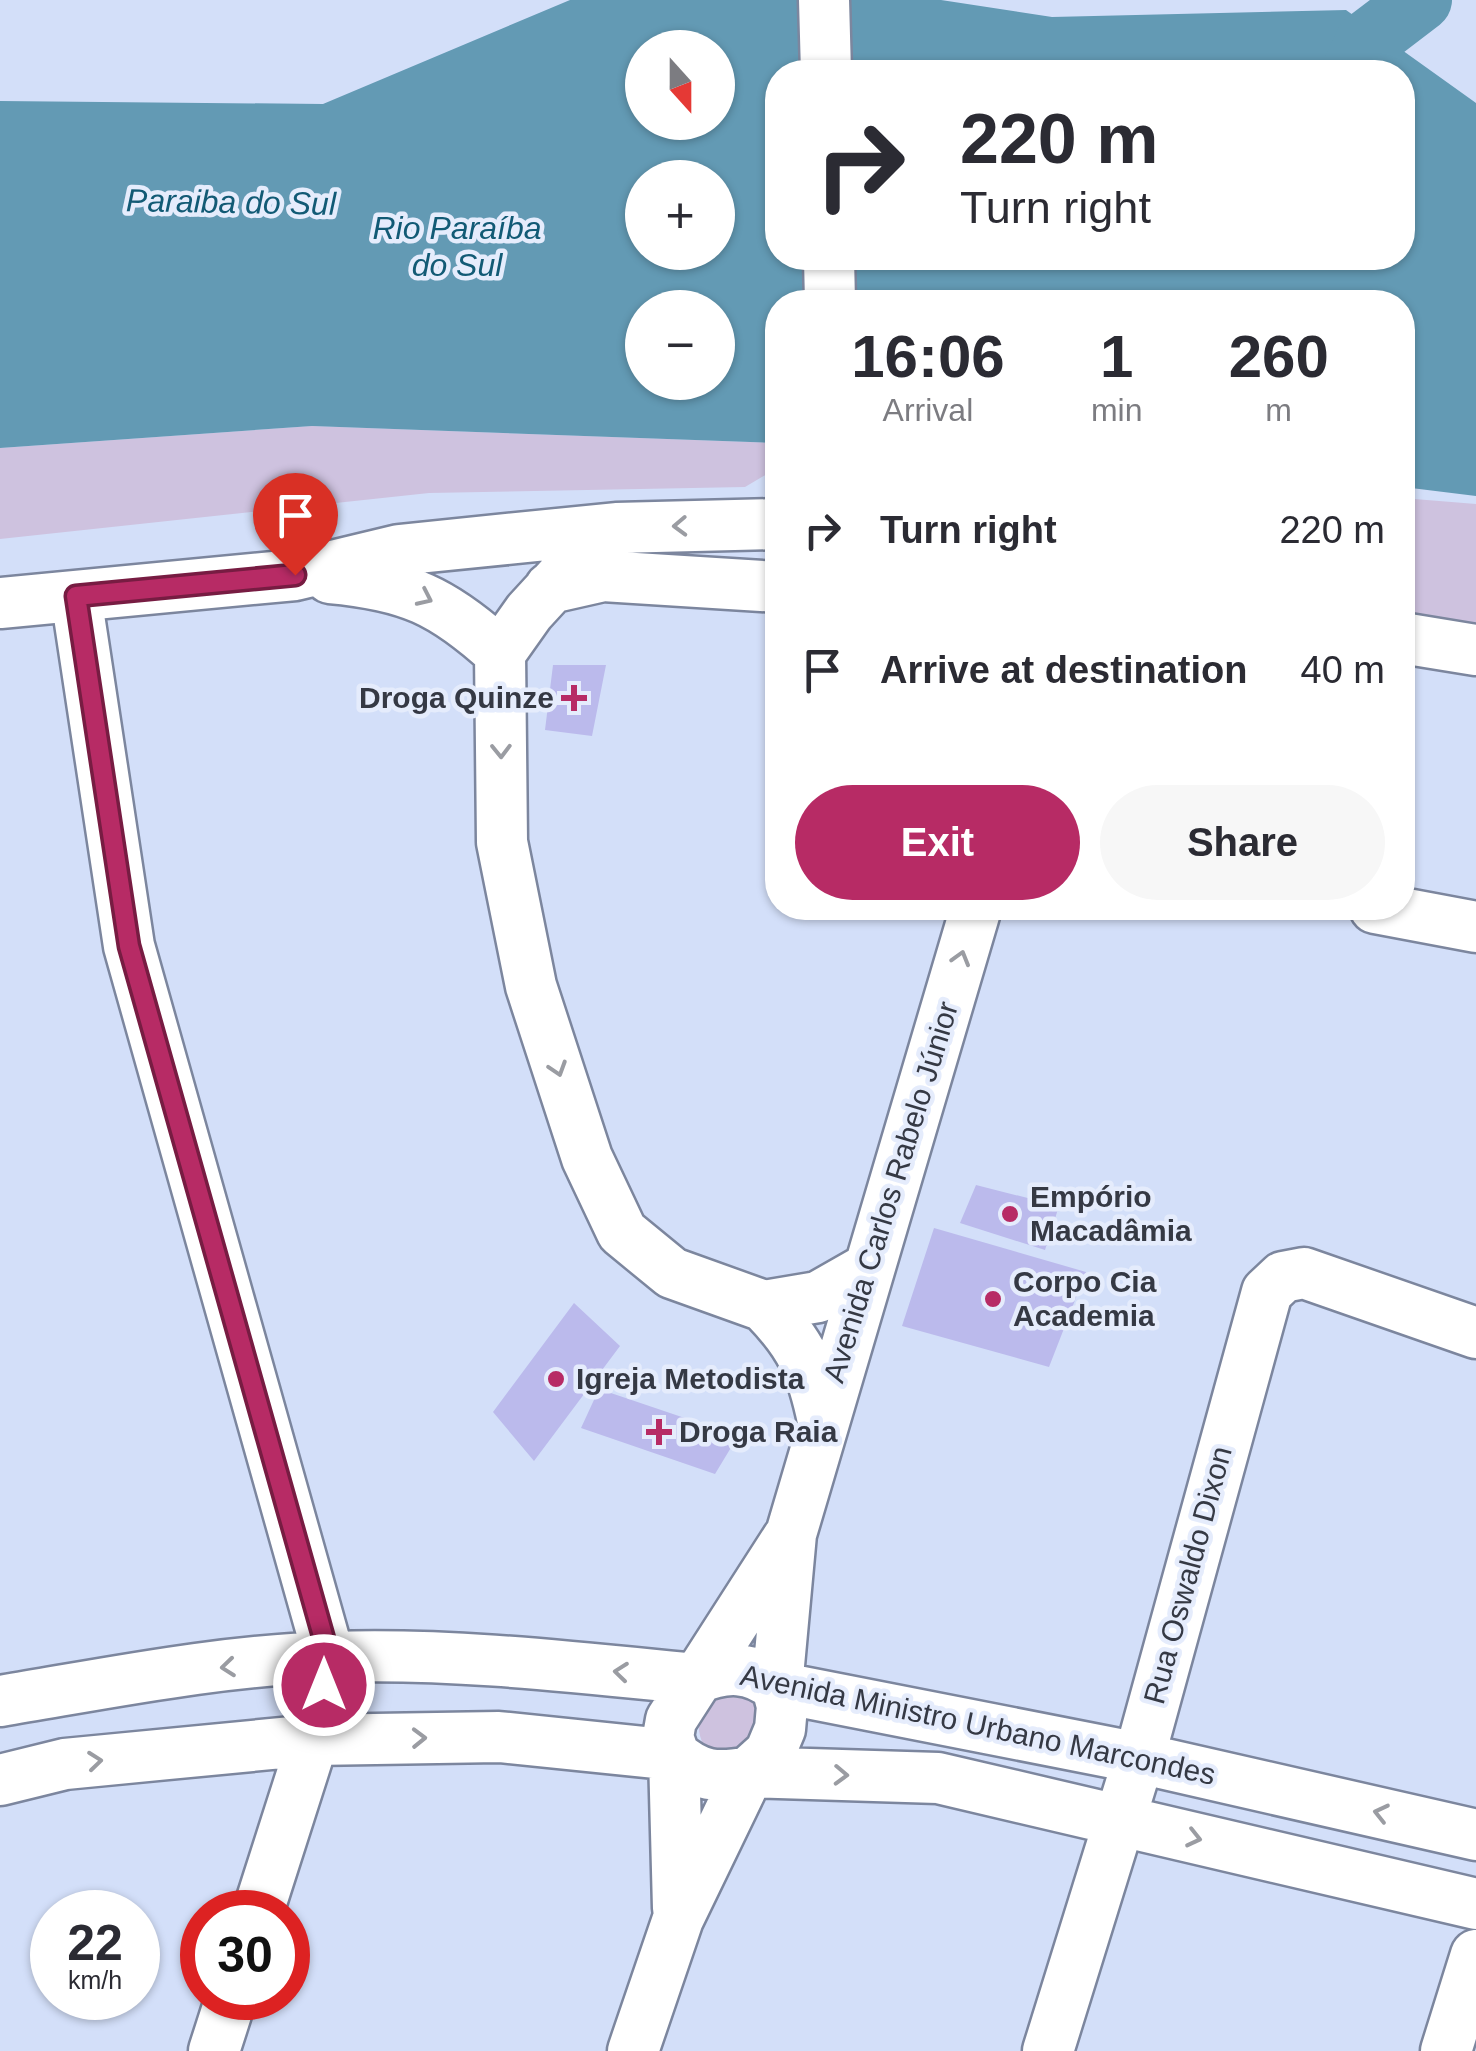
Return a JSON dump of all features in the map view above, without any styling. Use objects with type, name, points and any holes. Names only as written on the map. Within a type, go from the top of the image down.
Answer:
[{"type":"street","points":[[824,0],[826,60]]},
{"type":"street","points":[[0,604],[295,575],[398,550],[616,528],[765,519]]},
{"type":"street","points":[[616,528],[550,588],[500,654],[502,842],[531,986],[587,1158],[622,1232],[672,1273],[764,1306],[796,1339],[814,1377],[823,1421]]},
{"type":"street","points":[[295,575],[376,582],[418,593],[457,614],[500,654]]},
{"type":"street","points":[[550,588],[602,576],[765,586]]},
{"type":"street","points":[[76,596],[129,946],[329,1657],[313,1740],[265,1890]]},
{"type":"street","points":[[1415,640],[1476,650]]},
{"type":"street","points":[[1415,916],[1476,928]]},
{"type":"street","name":"Avenida Carlos Rabelo Júnior","points":[[633,2051],[678,1919],[749,1772],[770,1753],[780,1728],[782,1706],[777,1687],[790,1534],[972,920]]},
{"type":"street","points":[[764,1306],[818,1297],[870,1268]]},
{"type":"street","name":"Rua Oswaldo Dixon","points":[[1048,2051],[1139,1758],[1267,1292],[1283,1277],[1304,1274],[1476,1333]]},
{"type":"street","name":"Avenida Carlos Rabelo Júnior","points":[[678,1919],[674,1754],[668,1737],[671,1720],[790,1534]]},
{"type":"street","name":"Avenida Ministro Urbano Marcondes","points":[[0,1701],[166,1674],[329,1657],[483,1658],[696,1679],[714,1671],[742,1670],[761,1674],[777,1687],[1139,1758],[1476,1834]]},
{"type":"street","name":"Avenida Ministro Urbano Marcondes","points":[[0,1780],[65,1764],[313,1740],[498,1737],[674,1754],[694,1772],[719,1778],[749,1772],[938,1778],[1476,1904]]},
{"type":"street","points":[[1446,2051],[1476,1955]]},
{"type":"street","points":[[214,2051],[224,2020]]},
{"type":"shaded area","points":[[312,426],[765,443],[765,475],[745,487],[429,493],[0,539],[0,448]]},
{"type":"shaded area","points":[[1415,499],[1476,504],[1476,626],[1415,615]]},
{"type":"shaded area","points":[[733,1694],[753,1702],[763,1721],[733,1759],[704,1746],[699,1727],[708,1706]]},
{"type":"water","name":"Rio Paraíba do Sul","points":[[570,0],[941,0],[1052,17],[1346,10],[1476,103],[1476,496],[1415,488],[1415,290],[765,290],[765,443],[312,426],[0,448],[0,101],[323,104]]},
{"type":"building","name":"Droga Quinze","points":[[553,665],[606,665],[592,736],[545,730]]},
{"type":"building","name":"Empório Macadâmia","points":[[976,1185],[1059,1206],[1045,1250],[960,1223]]},
{"type":"building","name":"Corpo Cia Academia","points":[[934,1228],[1086,1272],[1049,1367],[902,1326]]},
{"type":"building","name":"Igreja Metodista","points":[[574,1303],[620,1346],[534,1461],[493,1412]]},
{"type":"building","name":"Droga Raia","points":[[599,1389],[738,1436],[715,1474],[581,1428]]},
{"type":"waterway","points":[[1358,60],[1366,42],[1421,0]]},
{"type":"place","name":"Droga Quinze","points":[[574,698]]},
{"type":"place","name":"Empório Macadâmia","points":[[1010,1214]]},
{"type":"place","name":"Corpo Cia Academia","points":[[993,1299]]},
{"type":"place","name":"Igreja Metodista","points":[[556,1379]]},
{"type":"place","name":"Droga Raia","points":[[659,1432]]},
{"type":"route","points":[[295,575],[76,596],[129,946],[329,1657],[324,1685]]},
{"type":"water label","name":"Paraiba do Sul","points":[[231,202]]}]
